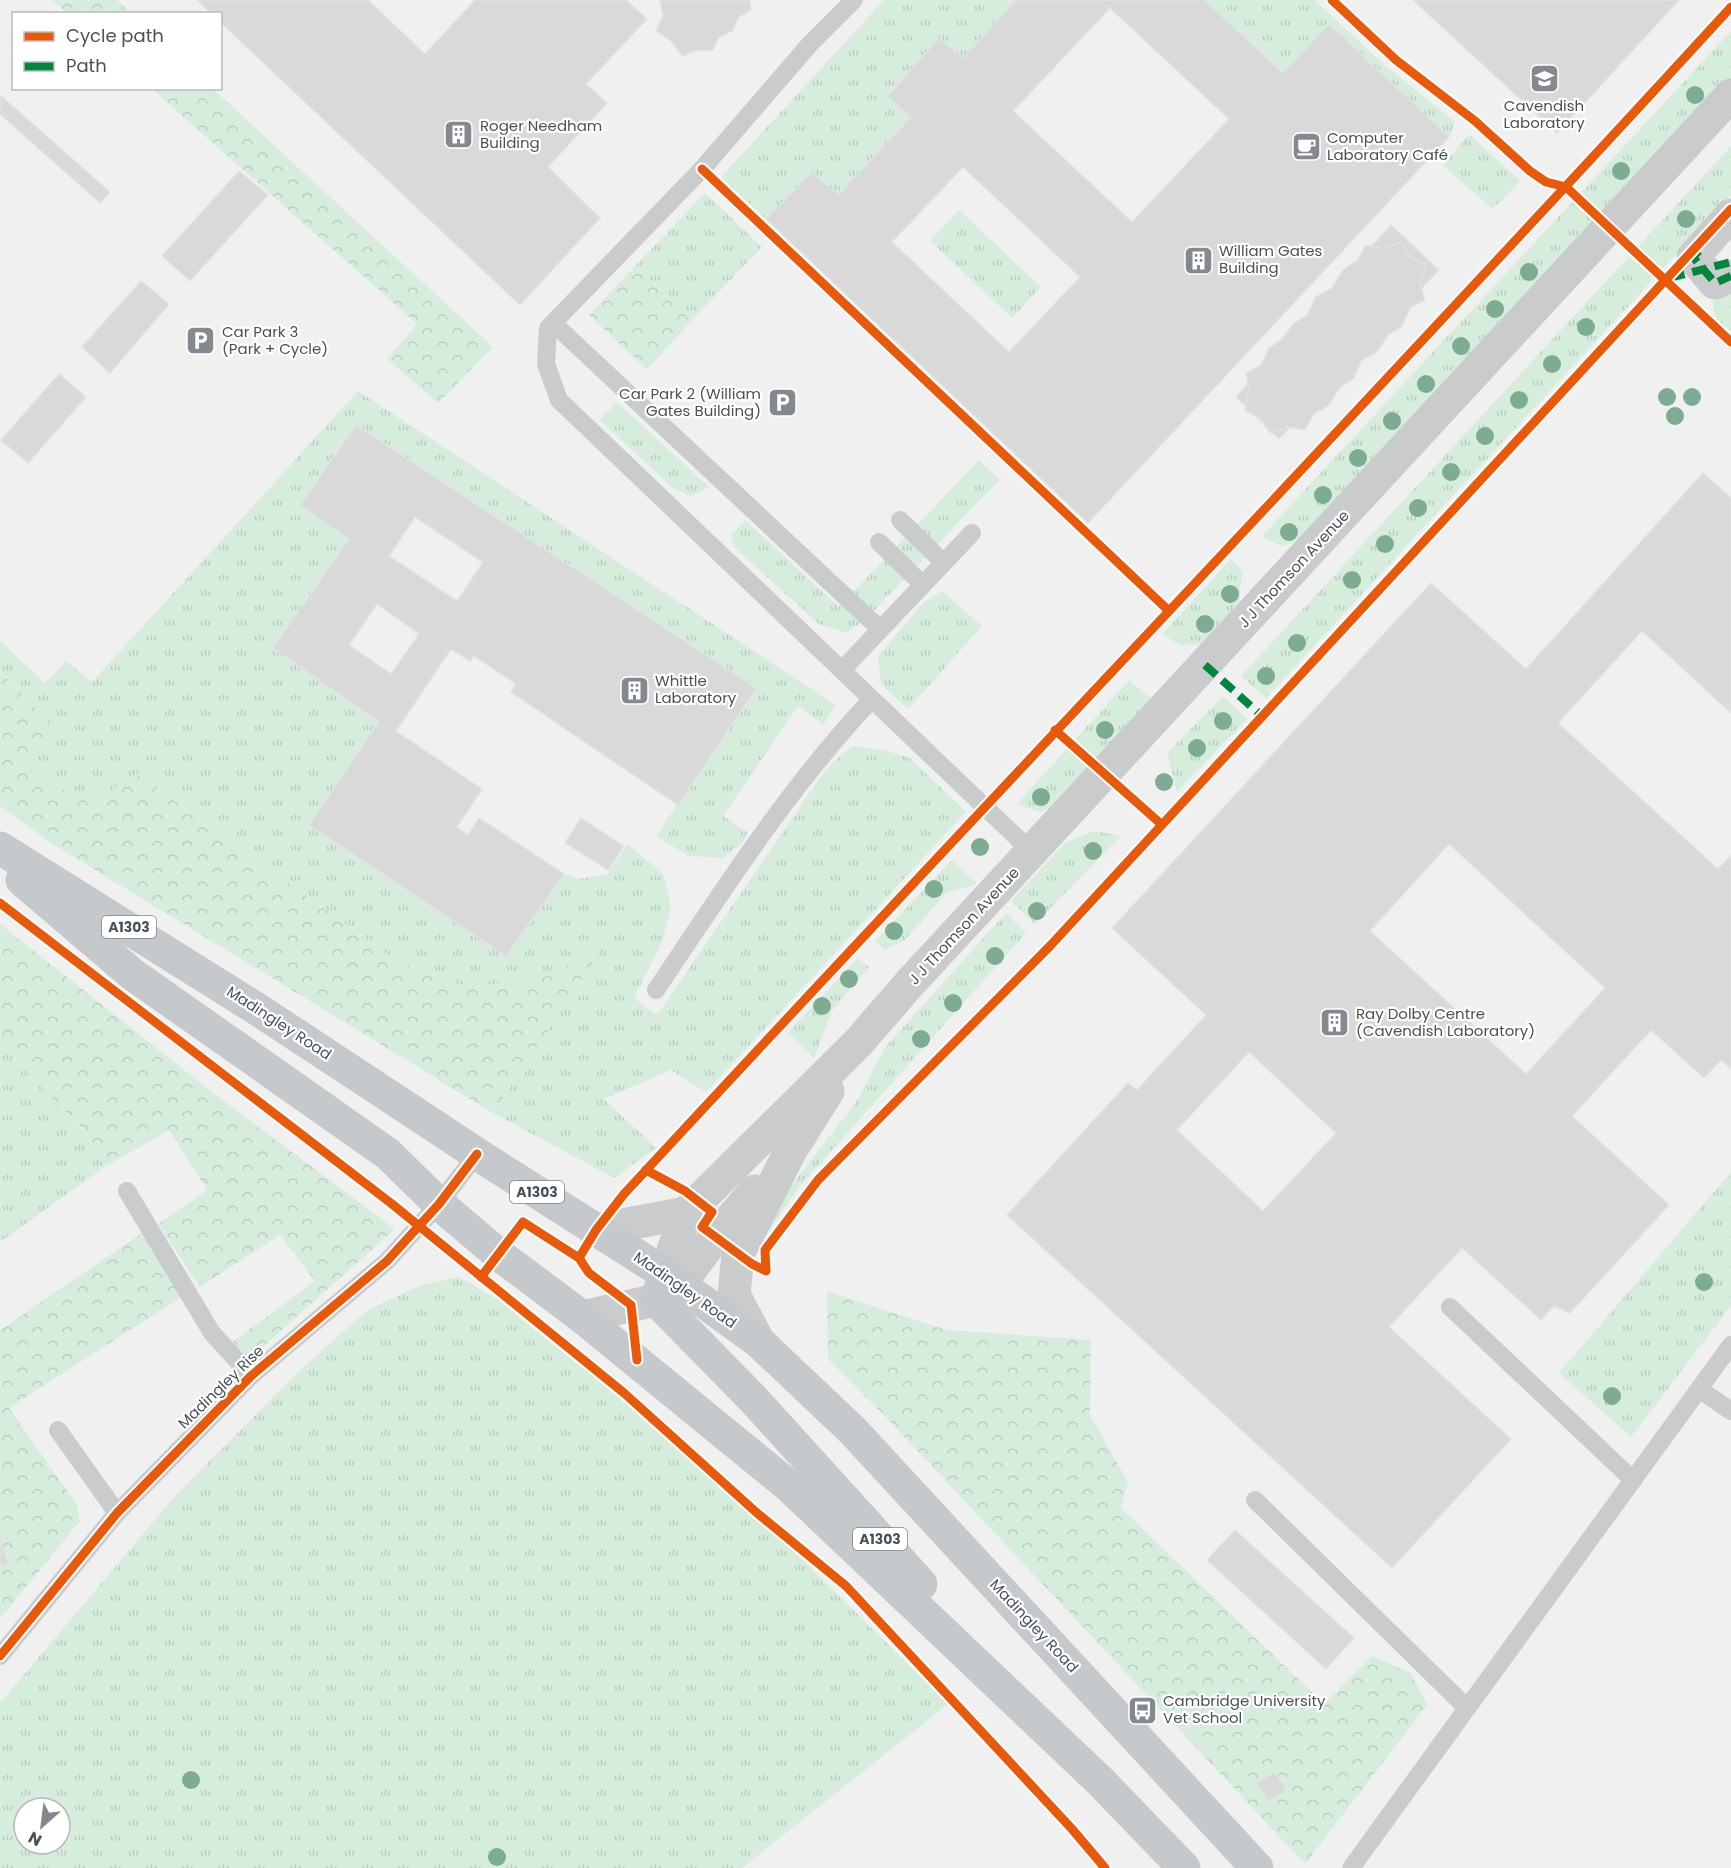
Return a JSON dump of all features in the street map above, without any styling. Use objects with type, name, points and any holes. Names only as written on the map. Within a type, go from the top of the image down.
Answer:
[{"type":"main road","name":"Madingley Road","points":[[0,848],[237,996],[596,1230],[665,1285],[759,1342],[853,1431],[1257,1868]]},
{"type":"main road","name":"A1303","points":[[0,861],[132,974],[388,1154],[439,1204],[498,1254],[582,1317],[789,1486],[1100,1781]]},
{"type":"main road","name":"A1303","points":[[665,1285],[755,1401],[1100,1781],[1184,1868]]},
{"type":"street","name":"J J Thomson Avenue","points":[[858,1043],[909,984],[1731,95]]},
{"type":"street","points":[[1731,215],[1693,257],[1715,283],[1731,276]]},
{"type":"street","points":[[759,1342],[734,1295],[738,1254],[791,1150],[858,1043]]},
{"type":"street","points":[[665,1285],[686,1213],[858,1043]]},
{"type":"street","points":[[582,1317],[686,1276],[715,1236],[791,1150]]},
{"type":"street","points":[[596,1230],[686,1213]]},
{"type":"lane","points":[[854,0],[810,44],[702,169],[553,323],[549,328],[546,364],[559,400],[1032,852]]},
{"type":"lane","points":[[553,323],[880,629]]},
{"type":"lane","points":[[900,520],[943,562]]},
{"type":"lane","points":[[842,670],[972,533]]},
{"type":"lane","points":[[879,542],[922,584]]},
{"type":"lane","points":[[656,990],[753,846],[842,731],[872,699]]},
{"type":"lane","name":"Madingley Rise","points":[[0,1656],[117,1514],[251,1376],[387,1261],[439,1204],[477,1154]]},
{"type":"lane","points":[[127,1191],[212,1333],[251,1376]]},
{"type":"lane","points":[[1450,1307],[1633,1480]]},
{"type":"lane","points":[[1351,1868],[1731,1345]]},
{"type":"lane","points":[[1699,1389],[1731,1411]]},
{"type":"lane","points":[[58,1430],[117,1514]]},
{"type":"lane","points":[[1255,1500],[1467,1708]]},
{"type":"green space","points":[[52,0],[117,0],[130,12],[66,12]]},
{"type":"green space","points":[[884,0],[1016,0],[963,58],[939,38],[888,95],[911,117],[838,195],[812,172],[766,219],[721,177]]},
{"type":"green space","points":[[1204,0],[1315,0],[1387,67],[1455,122],[1449,137],[1329,25],[1283,73]]},
{"type":"green space","points":[[1731,31],[1731,80],[1307,540],[1281,546],[1262,536]]},
{"type":"green space","points":[[153,90],[214,90],[493,347],[438,403],[387,359],[417,324]]},
{"type":"green space","points":[[1469,134],[1520,181],[1493,209],[1443,166]]},
{"type":"green space","points":[[1731,146],[1731,195],[1266,698],[1241,676]]},
{"type":"green space","points":[[705,193],[762,247],[692,320],[635,266]]},
{"type":"green space","points":[[959,210],[1041,287],[1012,318],[930,241]]},
{"type":"green space","points":[[635,266],[692,320],[647,370],[589,315]]},
{"type":"green space","points":[[1731,280],[1731,332],[1717,319],[1713,306],[1714,292]]},
{"type":"green space","points":[[358,391],[836,705],[823,725],[798,706],[723,816],[748,833],[743,842],[724,858],[689,856],[656,836],[756,688],[356,425],[300,505],[349,539],[273,648],[379,722],[309,825],[506,956],[564,874],[579,879],[607,874],[628,844],[664,875],[671,906],[663,940],[634,998],[657,1015],[826,769],[852,746],[883,750],[910,758],[966,812],[706,1092],[671,1070],[604,1099],[656,1148],[614,1178],[493,1113],[605,943],[549,976],[467,988],[394,959],[137,774],[107,792],[65,792],[24,769],[59,732],[0,671],[0,641],[45,683],[66,661],[92,682]]},
{"type":"green space","points":[[617,402],[710,487],[690,496],[672,487],[600,420]]},
{"type":"green space","points":[[979,460],[999,480],[866,619],[846,633],[819,624],[733,546],[731,535],[745,520],[839,607]]},
{"type":"green space","points":[[1231,559],[1242,572],[1239,602],[1204,644],[1180,645],[1162,634]]},
{"type":"green space","points":[[942,591],[982,626],[908,709],[881,684],[878,656],[924,602]]},
{"type":"green space","points":[[0,672],[60,732],[25,769],[66,792],[107,792],[137,774],[394,959],[467,988],[549,976],[606,942],[493,1113],[51,843],[0,806]]},
{"type":"green space","points":[[1129,680],[1153,700],[1062,803],[1040,812],[1017,804]]},
{"type":"green space","points":[[1223,696],[1247,719],[1177,792],[1167,753]]},
{"type":"green space","points":[[1093,831],[1121,836],[1035,924],[1011,901],[1065,843]]},
{"type":"green space","points":[[952,860],[977,884],[946,893],[904,941],[889,947],[886,951],[875,941]]},
{"type":"green space","points":[[1006,913],[1026,933],[799,1187],[758,1247],[762,1224],[856,1102],[886,1046]]},
{"type":"green space","points":[[0,924],[212,1092],[395,1229],[244,1364],[227,1346],[315,1281],[280,1235],[200,1287],[158,1224],[207,1190],[169,1130],[105,1167],[89,1136],[13,1057],[0,1050]]},
{"type":"green space","points":[[858,958],[869,967],[832,1011],[814,1058],[788,1032]]},
{"type":"green space","points":[[0,1050],[13,1057],[89,1137],[105,1167],[0,1242]]},
{"type":"green space","points":[[1731,1172],[1731,1306],[1631,1437],[1559,1373]]},
{"type":"green space","points":[[142,1233],[183,1296],[9,1408],[77,1505],[80,1521],[0,1619],[0,1330]]},
{"type":"green space","points":[[459,1277],[497,1299],[618,1397],[805,1562],[948,1704],[742,1868],[0,1868],[0,1703],[175,1496],[301,1369],[369,1309],[419,1286]]},
{"type":"green space","points":[[827,1291],[946,1330],[1091,1340],[1090,1415],[1128,1482],[1121,1508],[1324,1704],[1372,1656],[1411,1673],[1427,1705],[1305,1864],[882,1413],[828,1359]]},
{"type":"building","name":"Roger Needham Building","points":[[197,0],[368,0],[425,54],[475,0],[626,0],[647,19],[586,84],[607,103],[548,167],[600,218],[520,305],[222,24],[222,12],[210,12]]},
{"type":"building","points":[[660,0],[750,0],[751,10],[739,17],[732,31],[718,38],[713,50],[695,51],[682,56],[671,41],[656,31],[663,16]]},
{"type":"building","name":"William Gates Building","points":[[1016,0],[1204,0],[1283,73],[1329,24],[1449,137],[1088,523],[766,219],[812,172],[838,195],[911,117],[888,96],[939,38],[963,58]],"holes":[[[1110,8],[1229,119],[1132,222],[1013,111]],[[963,167],[1080,277],[1009,352],[892,242]]]},
{"type":"building","points":[[1413,0],[1679,0],[1557,133]]},
{"type":"building","points":[[0,95],[110,192],[100,203],[0,114]]},
{"type":"building","points":[[239,171],[268,195],[190,281],[162,256]]},
{"type":"building","points":[[1391,225],[1439,270],[1279,439],[1236,397]]},
{"type":"building","points":[[1402,241],[1410,257],[1426,265],[1420,284],[1425,300],[1411,307],[1401,327],[1388,335],[1377,352],[1361,361],[1354,378],[1340,387],[1329,405],[1314,414],[1305,430],[1288,427],[1270,433],[1260,418],[1245,411],[1249,388],[1246,373],[1261,365],[1269,348],[1282,339],[1293,324],[1307,315],[1316,297],[1331,289],[1343,270],[1358,260],[1366,245],[1385,249]]},
{"type":"building","points":[[141,281],[169,304],[110,373],[82,347]]},
{"type":"building","points":[[59,374],[86,397],[28,463],[1,440]]},
{"type":"building","name":"Whittle Laboratory","points":[[356,425],[756,688],[678,805],[511,692],[516,684],[474,656],[470,661],[451,649],[396,731],[482,789],[457,827],[468,835],[479,818],[564,874],[506,956],[309,825],[379,722],[273,648],[349,539],[300,505]],"holes":[[[415,517],[483,562],[457,601],[389,556]],[[377,604],[419,634],[391,674],[349,645]]]},
{"type":"building","name":"Ray Dolby Centre (Cavendish Laboratory)","points":[[1703,473],[1731,498],[1731,713],[1642,631],[1558,723],[1718,869],[1731,855],[1731,1069],[1721,1060],[1704,1078],[1651,1030],[1572,1116],[1669,1205],[1570,1313],[1554,1306],[1541,1320],[1462,1248],[1389,1327],[1511,1439],[1392,1568],[1007,1215],[1128,1083],[1137,1090],[1206,1015],[1112,928],[1431,583],[1526,669]],"holes":[[[1449,844],[1605,988],[1526,1074],[1370,931]],[[1249,1052],[1336,1133],[1263,1211],[1177,1130]]]},
{"type":"building","points":[[581,818],[624,846],[608,870],[565,843]]},
{"type":"building","points":[[1235,1530],[1354,1638],[1326,1669],[1207,1560]]},
{"type":"building","points":[[0,1540],[8,1563],[0,1565]]},
{"type":"building","points":[[1275,1772],[1286,1790],[1268,1801],[1257,1783]]},
{"type":"marked path","points":[[1699,251],[1693,257],[1715,283],[1731,276]]},
{"type":"marked path","points":[[1670,278],[1731,262]]},
{"type":"marked path","points":[[1205,665],[1262,716]]},
{"type":"cycle path","points":[[1332,0],[1396,60],[1475,121],[1530,171],[1546,182],[1566,187],[1731,342]]},
{"type":"cycle path","points":[[481,1277],[523,1222],[579,1258],[596,1230],[624,1194],[1456,305],[1731,7]]},
{"type":"cycle path","points":[[702,169],[1168,610]]},
{"type":"cycle path","points":[[646,1170],[685,1191],[712,1212],[702,1227],[752,1264],[766,1271],[765,1250],[818,1180],[1050,946],[1731,209]]},
{"type":"cycle path","points":[[1055,730],[1161,824]]},
{"type":"cycle path","points":[[0,903],[392,1204],[624,1393],[757,1513],[846,1586],[1072,1829],[1105,1868]]},
{"type":"cycle path","points":[[0,1656],[117,1513],[251,1376],[387,1261],[439,1204],[477,1154]]},
{"type":"cycle path","points":[[579,1258],[589,1273],[631,1305],[637,1360]]},
{"type":"place","name":"Cavendish Laboratory","points":[[1544,79]]},
{"type":"place","name":"Roger Needham Building","points":[[459,135]]},
{"type":"place","name":"Computer Laboratory Café","points":[[1306,147]]},
{"type":"place","name":"William Gates Building","points":[[1198,260]]},
{"type":"place","name":"Car Park 3 (Park + Cycle)","points":[[201,341]]},
{"type":"place","name":"Car Park 2 (William Gates Building)","points":[[782,403]]},
{"type":"place","name":"Whittle Laboratory","points":[[634,690]]},
{"type":"place","name":"Ray Dolby Centre (Cavendish Laboratory)","points":[[1335,1023]]},
{"type":"place","name":"Cambridge University Vet School","points":[[1142,1710]]}]
